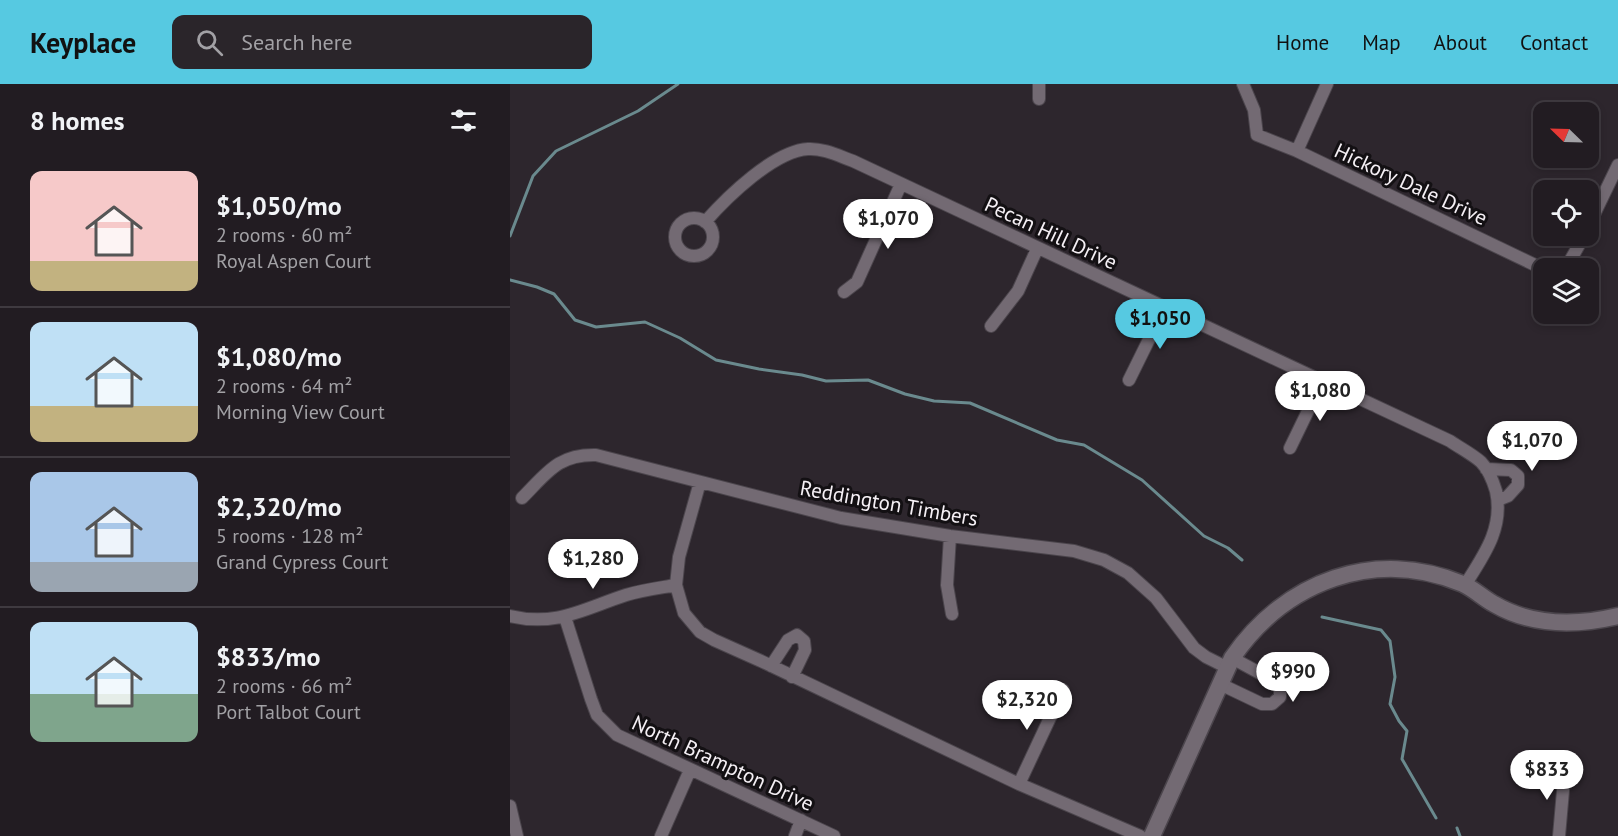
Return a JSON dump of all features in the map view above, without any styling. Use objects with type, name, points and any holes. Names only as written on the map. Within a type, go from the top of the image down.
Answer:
[{"type":"street","points":[[1039,84],[1039,99]]},
{"type":"street","name":"Hickory Dale Drive","points":[[1243,84],[1254,110],[1257,135],[1297,151],[1533,264]]},
{"type":"street","points":[[1297,151],[1328,84]]},
{"type":"street","name":"Pecan Hill Drive","points":[[705,222],[718,207],[784,155],[807,149],[818,149],[837,155],[901,184],[1450,441],[1486,469],[1494,482],[1498,500],[1497,527],[1491,543],[1465,585]]},
{"type":"street","points":[[1599,204],[1618,165]]},
{"type":"street","points":[[844,292],[856,282],[901,184]]},
{"type":"street","points":[[991,326],[1018,291],[1037,249]]},
{"type":"street","points":[[1129,380],[1165,307]]},
{"type":"street","points":[[1290,448],[1323,382]]},
{"type":"street","name":"Reddington Timbers","points":[[522,498],[559,462],[583,455],[610,457],[841,518],[950,536],[1074,551],[1104,560],[1128,573],[1156,598],[1194,648],[1206,657],[1229,662],[1280,684],[1280,697],[1272,704],[1262,704],[1220,684]]},
{"type":"street","points":[[1486,469],[1511,470],[1518,476],[1518,485],[1508,496],[1498,500]]},
{"type":"street","points":[[700,482],[679,556],[676,585],[684,613],[700,632],[1019,784],[1140,836]]},
{"type":"street","points":[[950,536],[947,585],[951,614]]},
{"type":"street","points":[[1152,836],[1229,662],[1251,634],[1294,595],[1314,585],[1356,572],[1419,570],[1465,585],[1495,605],[1530,619],[1571,623],[1618,616]]},
{"type":"street","points":[[510,616],[539,621],[565,617],[629,594],[676,585]]},
{"type":"street","name":"North Brampton Drive","points":[[565,617],[584,681],[597,715],[617,735],[834,836]]},
{"type":"street","points":[[771,666],[788,640],[797,635],[801,637],[805,650],[792,677]]},
{"type":"street","points":[[1019,784],[1063,690]]},
{"type":"street","points":[[1559,836],[1565,768]]},
{"type":"street","points":[[661,836],[690,770]]},
{"type":"street","points":[[510,806],[517,836]]},
{"type":"street","points":[[795,836],[801,820]]},
{"type":"waterway","points":[[510,236],[533,176],[556,151],[638,111],[678,84]]},
{"type":"waterway","points":[[510,280],[554,294],[575,320],[596,327],[645,322],[680,338],[716,360],[826,381],[868,380],[905,394],[934,401],[970,403],[1057,440],[1084,445],[1142,480],[1204,536],[1228,548],[1242,560]]},
{"type":"waterway","points":[[1322,617],[1381,630],[1390,641],[1395,677],[1390,704],[1407,731],[1402,759],[1436,818]]},
{"type":"waterway","points":[[1457,828],[1460,836]]}]
